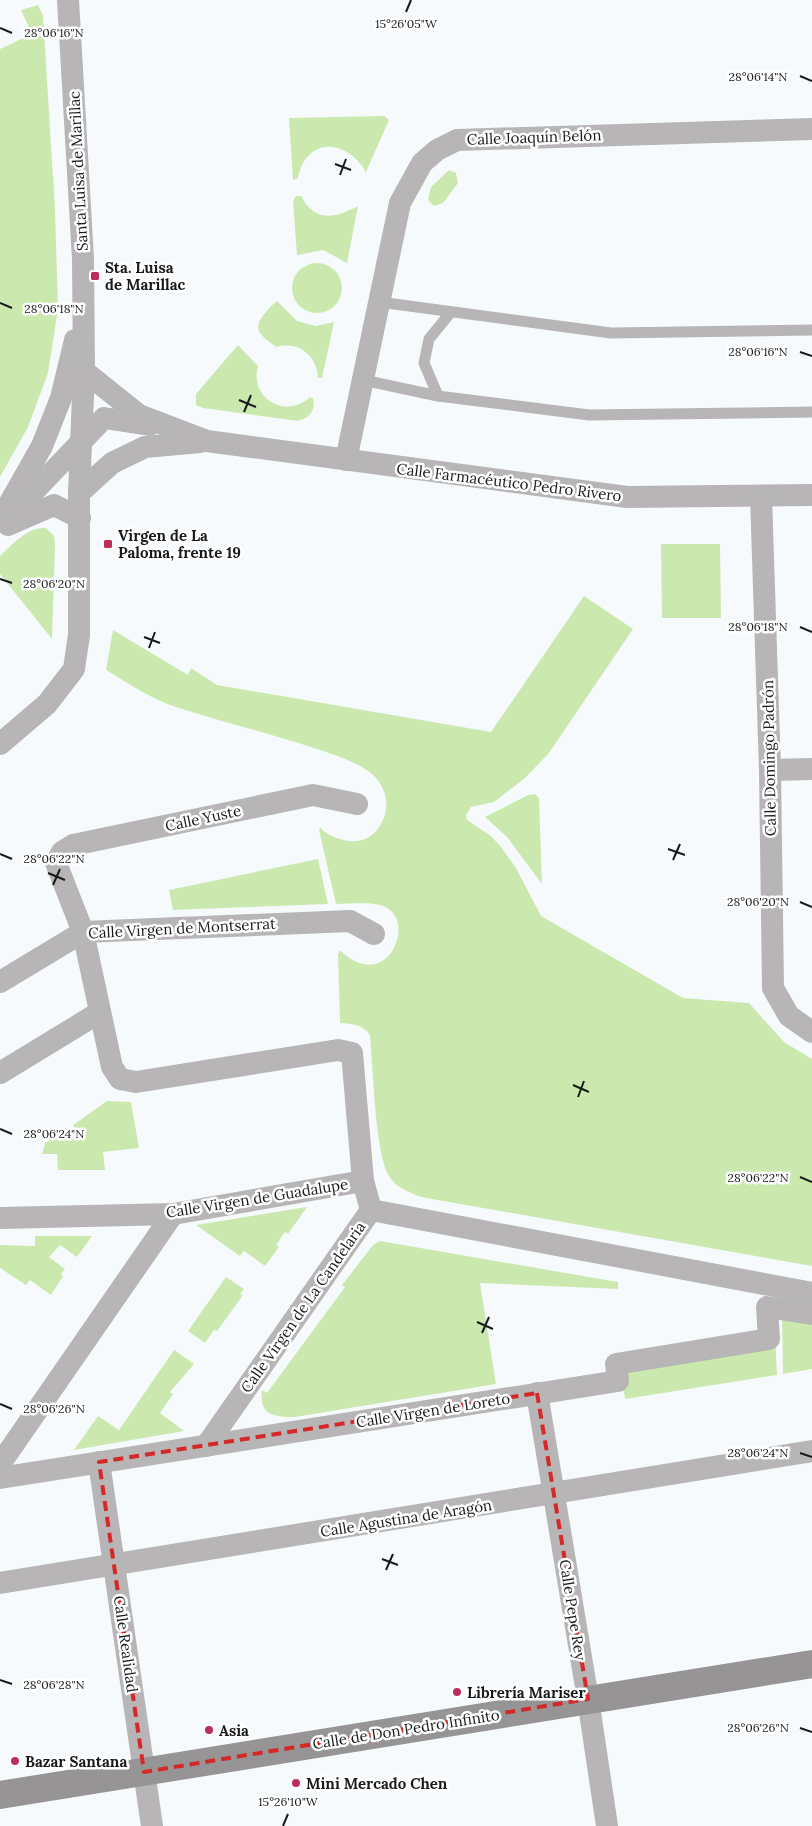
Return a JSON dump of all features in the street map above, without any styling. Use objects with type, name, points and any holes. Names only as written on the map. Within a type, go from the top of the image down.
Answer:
[{"type":"street","name":"Santa Luisa de Marillac","points":[[0,744],[47,704],[74,669],[79,635],[79,493],[84,371],[83,259],[68,0]]},
{"type":"street","name":"Calle Joaquín Belón","points":[[346,460],[400,203],[422,163],[437,150],[457,140],[812,129]]},
{"type":"street","points":[[0,520],[42,446],[58,406],[82,313]]},
{"type":"street","name":"Calle Farmacéutico Pedro Rivero","points":[[84,371],[139,415],[171,429],[207,441],[627,497],[812,495]]},
{"type":"street","name":"Calle Farmacéutico Pedro Rivero","points":[[80,441],[104,418],[171,429]]},
{"type":"street","points":[[0,527],[80,441]]},
{"type":"street","name":"Calle Farmacéutico Pedro Rivero","points":[[79,493],[112,463],[145,448],[207,441]]},
{"type":"street","name":"Calle Domingo Padrón","points":[[761,497],[770,770],[773,988],[789,1016],[812,1032]]},
{"type":"street","points":[[0,527],[54,505],[80,518]]},
{"type":"street","points":[[770,770],[812,769]]},
{"type":"street","name":"Calle Yuste","points":[[56,863],[62,852],[73,845],[313,795],[357,804]]},
{"type":"street","name":"Calle Virgen de La Candelaria","points":[[56,863],[83,932],[112,1067],[120,1079],[136,1082],[338,1050],[352,1053],[363,1182],[370,1210],[206,1446]]},
{"type":"street","name":"Calle Virgen de Montserrat","points":[[0,982],[83,932],[350,920],[374,934]]},
{"type":"street","points":[[0,1073],[100,1012]]},
{"type":"street","name":"Calle Virgen de Guadalupe","points":[[0,1218],[173,1214],[363,1182]]},
{"type":"street","points":[[370,1210],[812,1293]]},
{"type":"street","points":[[0,1464],[173,1214]]},
{"type":"street","name":"Calle Virgen de Loreto","points":[[0,1478],[618,1381],[616,1364],[769,1340],[767,1307],[812,1314]]},
{"type":"street","name":"Calle Pepe Rey","points":[[537,1394],[588,1699],[606,1826]]},
{"type":"street","name":"Calle Agustina de Aragón","points":[[0,1583],[812,1451]]},
{"type":"street","name":"Calle Realidad","points":[[99,1462],[116,1565],[152,1826]]},
{"type":"street","name":"Calle de Don Pedro Infinito","points":[[0,1795],[812,1664]]},
{"type":"lane","points":[[379,302],[611,333],[812,330]]},
{"type":"lane","points":[[438,396],[424,363],[429,339],[451,312]]},
{"type":"lane","points":[[363,380],[438,396],[589,414],[812,412]]},
{"type":"highlighted area","points":[[537,1393],[588,1699],[144,1772],[99,1462]]},
{"type":"green space","points":[[38,5],[43,16],[55,209],[58,309],[48,373],[28,427],[0,477],[0,49],[32,34],[21,10]]},
{"type":"green space","points":[[384,116],[389,120],[366,172],[358,161],[348,153],[338,148],[328,147],[318,149],[309,155],[302,165],[298,178],[293,180],[289,118]]},
{"type":"green space","points":[[449,170],[456,173],[458,183],[443,203],[434,206],[428,200],[431,187]]},
{"type":"green space","points":[[296,196],[301,196],[313,211],[327,216],[343,213],[358,206],[347,263],[323,250],[297,255],[293,202]]},
{"type":"green space","points":[[317,263],[326,265],[337,274],[342,288],[340,297],[331,308],[317,313],[308,311],[297,302],[292,288],[294,279],[303,268]]},
{"type":"green space","points":[[277,301],[297,321],[316,326],[334,322],[322,378],[318,378],[314,363],[305,352],[292,346],[276,347],[259,332],[258,328],[261,318]]},
{"type":"green space","points":[[238,345],[258,366],[259,388],[264,396],[281,406],[301,404],[310,397],[313,398],[314,406],[309,416],[298,421],[203,408],[196,405],[196,394]]},
{"type":"green space","points":[[39,528],[46,528],[54,536],[55,544],[52,639],[0,574],[0,556],[27,533]]},
{"type":"green space","points":[[661,544],[720,544],[721,618],[662,618]]},
{"type":"green space","points":[[584,596],[633,629],[549,753],[525,778],[494,802],[471,807],[466,815],[467,820],[491,836],[501,847],[516,868],[541,916],[683,998],[749,1003],[784,1042],[812,1059],[812,1266],[421,1197],[395,1184],[384,1165],[381,1149],[375,1108],[370,1035],[361,1027],[340,1023],[338,954],[340,950],[357,962],[373,964],[385,959],[394,948],[398,935],[398,922],[391,911],[379,905],[363,903],[336,904],[319,830],[321,827],[321,829],[329,834],[345,840],[354,841],[370,837],[382,822],[386,810],[385,793],[382,787],[375,777],[363,767],[346,759],[167,704],[106,670],[113,630],[188,675],[191,668],[217,685],[491,732]]},
{"type":"green space","points":[[535,794],[539,798],[542,884],[507,837],[485,817],[528,795]]},
{"type":"green space","points":[[318,859],[328,904],[173,910],[169,890]]},
{"type":"green space","points":[[107,1101],[131,1102],[139,1148],[103,1152],[105,1170],[58,1170],[57,1154],[42,1154],[45,1143],[74,1128],[73,1125]]},
{"type":"green space","points":[[307,1207],[288,1234],[285,1232],[276,1245],[279,1247],[265,1266],[244,1251],[240,1256],[196,1225]]},
{"type":"green space","points":[[35,1236],[92,1236],[77,1257],[60,1245],[49,1257],[65,1269],[61,1274],[63,1276],[51,1295],[30,1280],[26,1285],[0,1268],[0,1245],[35,1246]]},
{"type":"green space","points":[[380,1241],[618,1282],[618,1289],[480,1283],[496,1384],[295,1417],[269,1413],[263,1405],[262,1390],[267,1393],[345,1287],[342,1285],[373,1245]]},
{"type":"green space","points":[[226,1277],[244,1289],[240,1294],[243,1295],[217,1331],[214,1330],[205,1343],[188,1331]]},
{"type":"green space","points":[[774,1313],[777,1375],[625,1399],[619,1360],[760,1337]]},
{"type":"green space","points":[[782,1314],[812,1319],[812,1369],[783,1374]]},
{"type":"green space","points":[[174,1350],[194,1364],[170,1392],[173,1394],[160,1413],[184,1431],[74,1450],[98,1416],[119,1430]]},
{"type":"place","name":"Sta. Luisa de Marillac","points":[[95,276]]},
{"type":"place","name":"Virgen de La Paloma, frente 19","points":[[108,544]]},
{"type":"place","name":"Librería Mariser","points":[[457,1692]]},
{"type":"place","name":"Asia","points":[[209,1730]]},
{"type":"place","name":"Bazar Santana","points":[[15,1761]]},
{"type":"place","name":"Mini Mercado Chen","points":[[296,1783]]}]
